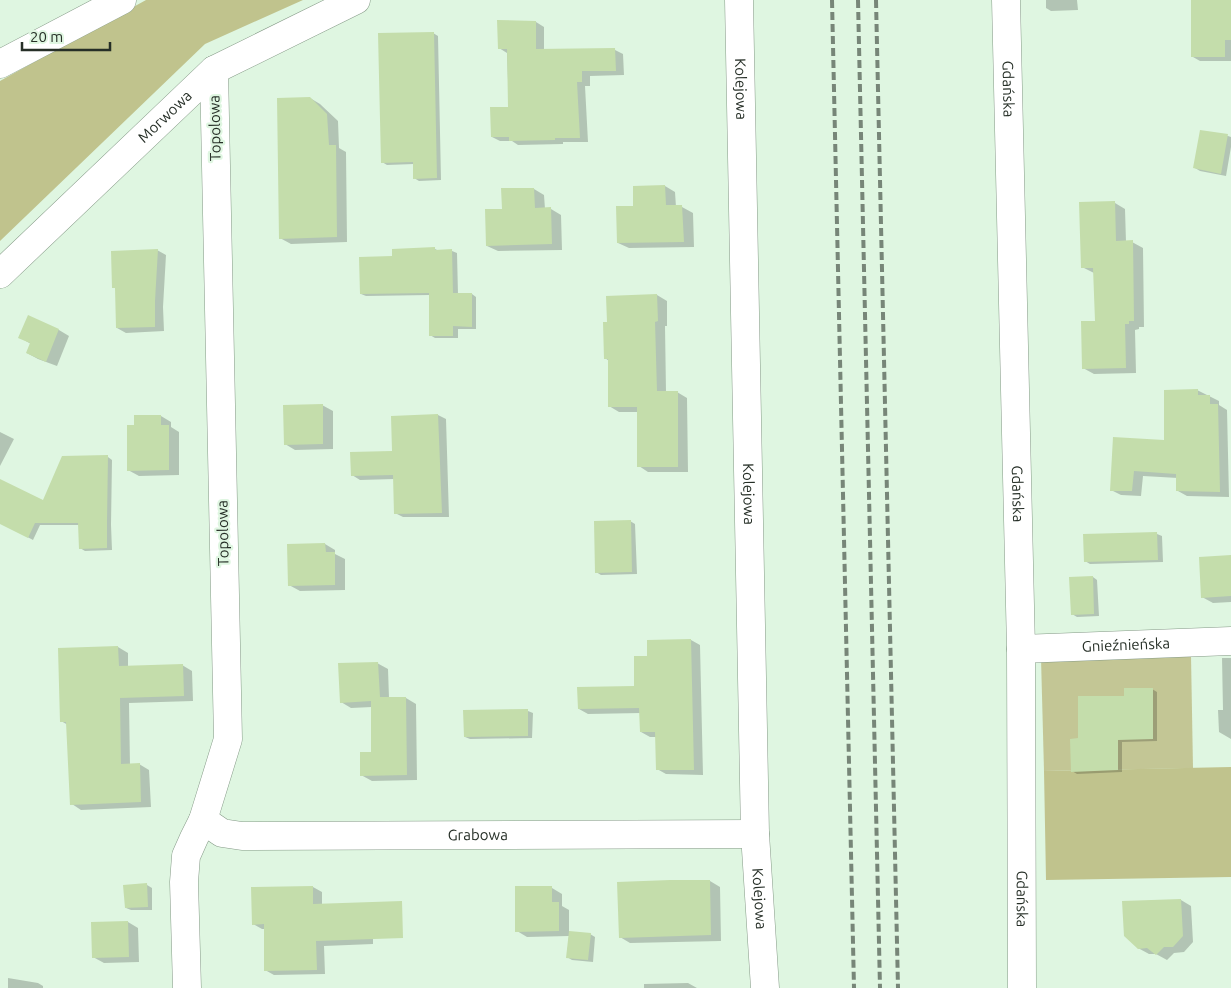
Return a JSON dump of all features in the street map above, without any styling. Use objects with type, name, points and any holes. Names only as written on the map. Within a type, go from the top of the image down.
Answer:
[{"type":"street","points":[[0,64],[122,0]]},
{"type":"street","name":"Morwowa","points":[[0,274],[214,70],[356,0]]},
{"type":"street","name":"Kolejowa","points":[[740,0],[755,834],[765,988]]},
{"type":"street","name":"Gdańska","points":[[1006,0],[1020,649],[1022,988]]},
{"type":"street","name":"Topolowa","points":[[187,988],[184,882],[186,856],[203,820],[228,739],[214,70]]},
{"type":"street","name":"Gnieźnieńska","points":[[1020,649],[1231,641]]},
{"type":"street","name":"Grabowa","points":[[203,820],[222,833],[242,836],[755,834]]},
{"type":"green space","points":[[146,0],[303,0],[205,44],[0,241],[0,81]]},
{"type":"green space","points":[[1191,656],[1193,768],[1044,771],[1041,658]]},
{"type":"green space","points":[[1231,767],[1231,877],[1046,880],[1044,771]]},
{"type":"building","points":[[1191,0],[1231,0],[1231,40],[1225,40],[1225,57],[1191,57]]},
{"type":"building","points":[[497,20],[536,21],[536,49],[615,48],[616,71],[582,71],[582,82],[577,82],[580,138],[509,141],[509,137],[491,137],[490,107],[508,107],[507,49],[498,49]]},
{"type":"building","points":[[434,32],[437,178],[413,179],[413,162],[381,163],[378,33]]},
{"type":"building","points":[[310,97],[327,114],[329,145],[336,145],[337,237],[279,239],[277,98]]},
{"type":"building","points":[[1200,130],[1228,134],[1221,174],[1193,168]]},
{"type":"building","points":[[665,185],[666,205],[682,205],[684,242],[617,243],[616,206],[633,206],[633,186]]},
{"type":"building","points":[[501,188],[534,188],[535,208],[551,207],[552,244],[486,246],[485,209],[502,209]]},
{"type":"building","points":[[1115,201],[1116,241],[1133,240],[1134,321],[1129,321],[1129,324],[1125,324],[1126,368],[1082,369],[1081,321],[1095,321],[1093,268],[1081,268],[1079,202]]},
{"type":"building","points":[[435,247],[435,250],[452,249],[453,293],[472,293],[472,327],[453,326],[453,336],[429,336],[429,293],[360,294],[359,257],[392,256],[392,249]]},
{"type":"building","points":[[158,249],[155,327],[116,328],[115,288],[112,288],[111,251]]},
{"type":"building","points":[[657,294],[658,321],[655,322],[657,391],[678,391],[678,467],[637,467],[637,407],[608,407],[608,359],[604,359],[603,322],[607,322],[606,296]]},
{"type":"building","points":[[28,315],[59,329],[46,362],[26,353],[30,343],[18,338]]},
{"type":"building","points":[[1198,389],[1198,395],[1210,395],[1210,404],[1218,404],[1220,492],[1176,491],[1176,474],[1134,471],[1132,491],[1110,491],[1113,437],[1164,440],[1164,390]]},
{"type":"building","points":[[323,404],[323,444],[284,445],[283,405]]},
{"type":"building","points":[[438,414],[442,513],[394,514],[393,475],[351,476],[350,452],[392,451],[391,416]]},
{"type":"building","points":[[134,415],[161,415],[161,425],[169,425],[169,470],[127,471],[127,425],[134,425]]},
{"type":"building","points":[[108,455],[107,548],[79,549],[78,523],[35,523],[28,538],[0,524],[0,479],[43,500],[62,456]]},
{"type":"building","points":[[631,520],[632,572],[595,573],[594,521]]},
{"type":"building","points":[[1157,532],[1158,560],[1084,562],[1083,534]]},
{"type":"building","points":[[325,543],[326,552],[335,552],[335,585],[288,586],[287,544]]},
{"type":"building","points":[[1231,555],[1231,596],[1201,598],[1199,557]]},
{"type":"building","points":[[1093,576],[1094,614],[1071,615],[1069,577]]},
{"type":"building","points":[[691,639],[694,770],[656,770],[655,732],[640,732],[639,708],[578,709],[577,687],[634,686],[634,656],[647,656],[647,640]]},
{"type":"building","points":[[118,646],[119,666],[183,664],[184,696],[120,698],[121,764],[140,763],[141,802],[70,805],[66,722],[60,722],[58,648]]},
{"type":"building","points":[[378,662],[380,697],[406,697],[407,775],[360,776],[360,752],[371,752],[371,701],[340,703],[338,663]]},
{"type":"building","points":[[1124,688],[1153,688],[1153,739],[1118,740],[1118,770],[1071,772],[1070,739],[1078,738],[1078,696],[1124,696]]},
{"type":"building","points":[[528,709],[528,736],[464,737],[463,710]]},
{"type":"building","points":[[710,880],[711,935],[619,938],[617,882]]},
{"type":"building","points":[[147,883],[148,907],[125,908],[123,885]]},
{"type":"building","points":[[313,886],[313,904],[402,901],[403,938],[316,941],[317,970],[264,971],[264,924],[252,925],[251,887]]},
{"type":"building","points":[[515,886],[552,886],[552,902],[559,902],[559,931],[515,932]]},
{"type":"building","points":[[1181,899],[1183,936],[1173,947],[1164,947],[1156,955],[1147,948],[1138,949],[1124,936],[1122,901]]},
{"type":"building","points":[[128,921],[129,957],[92,958],[91,922]]},
{"type":"building","points":[[569,931],[591,933],[588,960],[566,958]]},
{"type":"railway","points":[[832,0],[854,988]]},
{"type":"railway","points":[[858,0],[880,988]]},
{"type":"railway","points":[[876,0],[898,988]]}]
